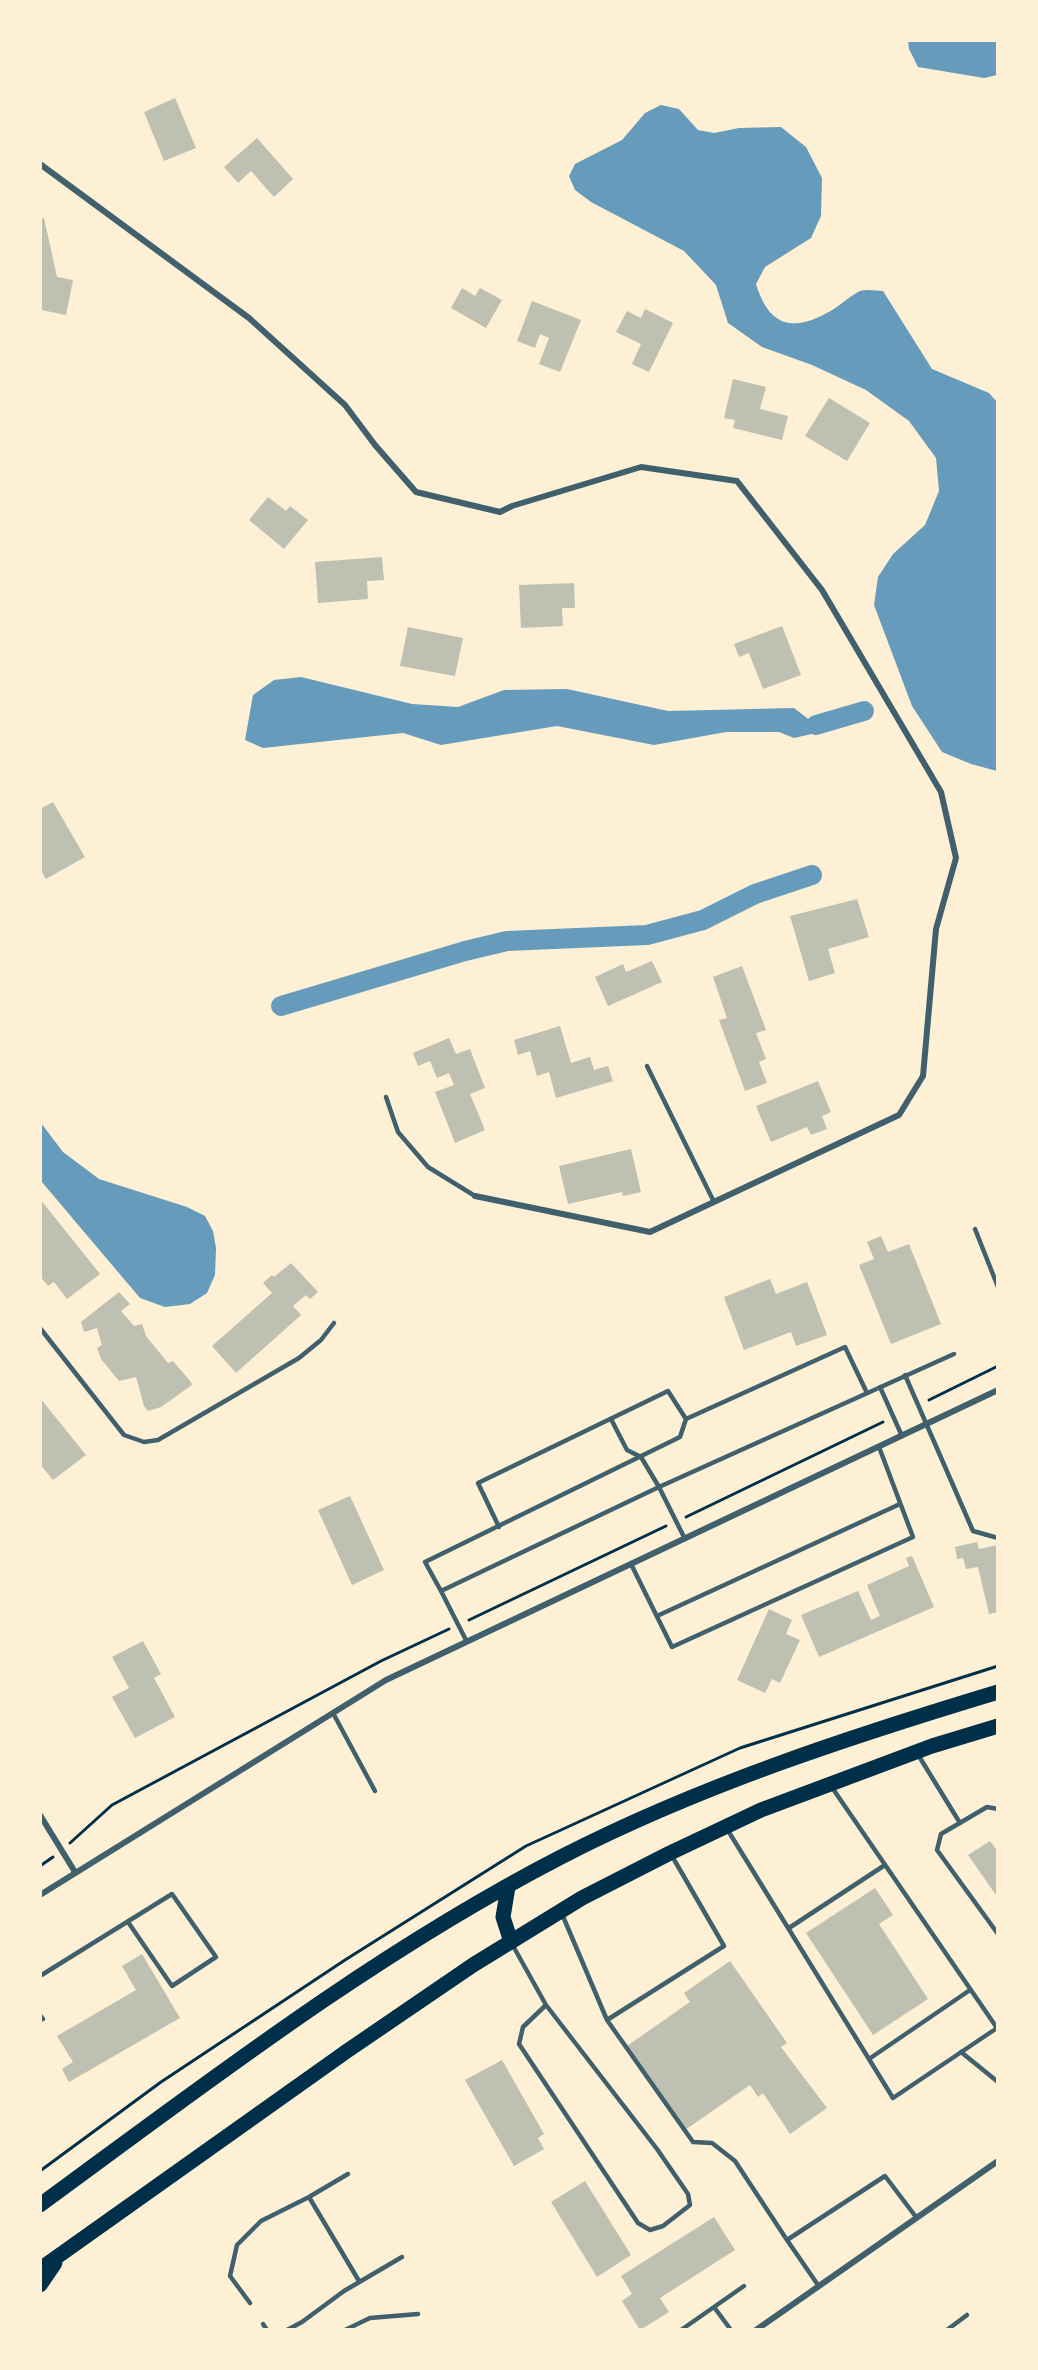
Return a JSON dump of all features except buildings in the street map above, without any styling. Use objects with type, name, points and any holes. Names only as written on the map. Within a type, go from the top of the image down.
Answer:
[{"type":"highway","points":[[40,2205],[347,1984],[449,1920],[561,1857],[736,1779],[837,1742],[998,1692]]},
{"type":"highway","points":[[40,2270],[347,2051],[510,1942],[582,1898],[761,1810],[916,1752],[998,1726]]},
{"type":"highway","points":[[508,1887],[503,1917],[510,1942]]},
{"type":"highway","points":[[40,2285],[60,2256]]},
{"type":"street","points":[[40,164],[249,318],[345,405],[375,445],[416,492],[501,512],[512,506],[641,467],[737,481],[822,590],[941,792],[956,858],[936,929],[923,1076],[899,1115],[650,1232],[475,1196]]},
{"type":"street","points":[[40,1895],[386,1680],[998,1390]]},
{"type":"street","points":[[40,1815],[75,1872]]},
{"type":"street","points":[[756,2330],[998,2161]]},
{"type":"lane","points":[[647,1066],[714,1202]]},
{"type":"lane","points":[[386,1097],[398,1132],[428,1167],[475,1196]]},
{"type":"lane","points":[[975,1228],[998,1287]]},
{"type":"lane","points":[[40,1328],[124,1435],[144,1442],[158,1440],[298,1358],[321,1340],[334,1323]]},
{"type":"lane","points":[[467,1642],[425,1563],[680,1437],[686,1419],[845,1347],[867,1393]]},
{"type":"lane","points":[[441,1591],[659,1487],[954,1354]]},
{"type":"lane","points":[[905,1375],[973,1531],[998,1538]]},
{"type":"lane","points":[[880,1387],[902,1436]]},
{"type":"lane","points":[[499,1527],[477,1483],[668,1391],[686,1419]]},
{"type":"lane","points":[[611,1419],[627,1450],[641,1457],[685,1539]]},
{"type":"lane","points":[[631,1564],[672,1647],[913,1537],[879,1447]]},
{"type":"lane","points":[[657,1616],[900,1503]]},
{"type":"lane","points":[[333,1713],[375,1791]]},
{"type":"lane","points":[[916,1752],[960,1822]]},
{"type":"lane","points":[[726,1828],[892,2098],[997,2028],[830,1784]]},
{"type":"lane","points":[[998,1809],[987,1807],[941,1834],[937,1850],[998,1934]]},
{"type":"lane","points":[[607,2020],[724,1946],[670,1853]]},
{"type":"lane","points":[[789,1928],[885,1865]]},
{"type":"lane","points":[[40,1976],[172,1894],[216,1957],[172,1986],[128,1922]]},
{"type":"lane","points":[[561,1912],[607,2020],[693,2142],[712,2143],[735,2162],[818,2285]]},
{"type":"lane","points":[[510,1942],[546,2005],[657,2149],[688,2194],[690,2205],[663,2226],[650,2230],[638,2223],[519,2044],[523,2027],[546,2005]]},
{"type":"lane","points":[[869,2059],[970,1990]]},
{"type":"lane","points":[[962,2052],[998,2082]]},
{"type":"lane","points":[[250,2303],[230,2276],[237,2245],[261,2221],[348,2174]]},
{"type":"lane","points":[[787,2240],[885,2176],[916,2217]]},
{"type":"lane","points":[[309,2197],[359,2281]]},
{"type":"lane","points":[[287,2330],[302,2322],[359,2281],[402,2257]]},
{"type":"lane","points":[[681,2330],[744,2286]]},
{"type":"lane","points":[[714,2307],[731,2330]]},
{"type":"lane","points":[[345,2330],[370,2318],[418,2314]]},
{"type":"lane","points":[[947,2330],[967,2315]]},
{"type":"lane","points":[[263,2324],[267,2330]]},
{"type":"path","points":[[919,1405],[998,1366]]},
{"type":"path","points":[[40,1866],[112,1806],[381,1661],[894,1417]]},
{"type":"water","points":[[908,41],[997,41],[997,75],[984,78],[918,67],[909,49]]},
{"type":"water","points":[[661,105],[679,109],[698,130],[714,133],[739,128],[781,127],[806,147],[822,178],[821,216],[811,238],[765,267],[756,284],[767,308],[774,316],[782,321],[801,323],[830,312],[860,291],[883,291],[932,369],[989,393],[997,402],[997,771],[971,764],[942,752],[912,706],[874,605],[878,577],[893,554],[925,525],[939,491],[936,458],[909,421],[866,390],[812,365],[762,347],[728,323],[716,285],[684,251],[591,202],[575,190],[569,176],[575,164],[622,140],[645,113]]},
{"type":"water","points":[[301,677],[412,704],[458,707],[504,690],[567,689],[668,711],[794,708],[816,725],[816,733],[794,738],[779,732],[726,732],[654,745],[557,726],[441,745],[403,733],[263,748],[245,740],[253,695],[274,680]]},
{"type":"water","points":[[41,1123],[63,1152],[99,1179],[187,1207],[205,1216],[213,1231],[216,1248],[215,1275],[207,1293],[190,1304],[165,1307],[140,1298],[41,1181]]},
{"type":"waterway","points":[[816,725],[864,711]]},
{"type":"waterway","points":[[281,1006],[465,951],[507,941],[647,935],[703,920],[755,894],[812,875]]}]
